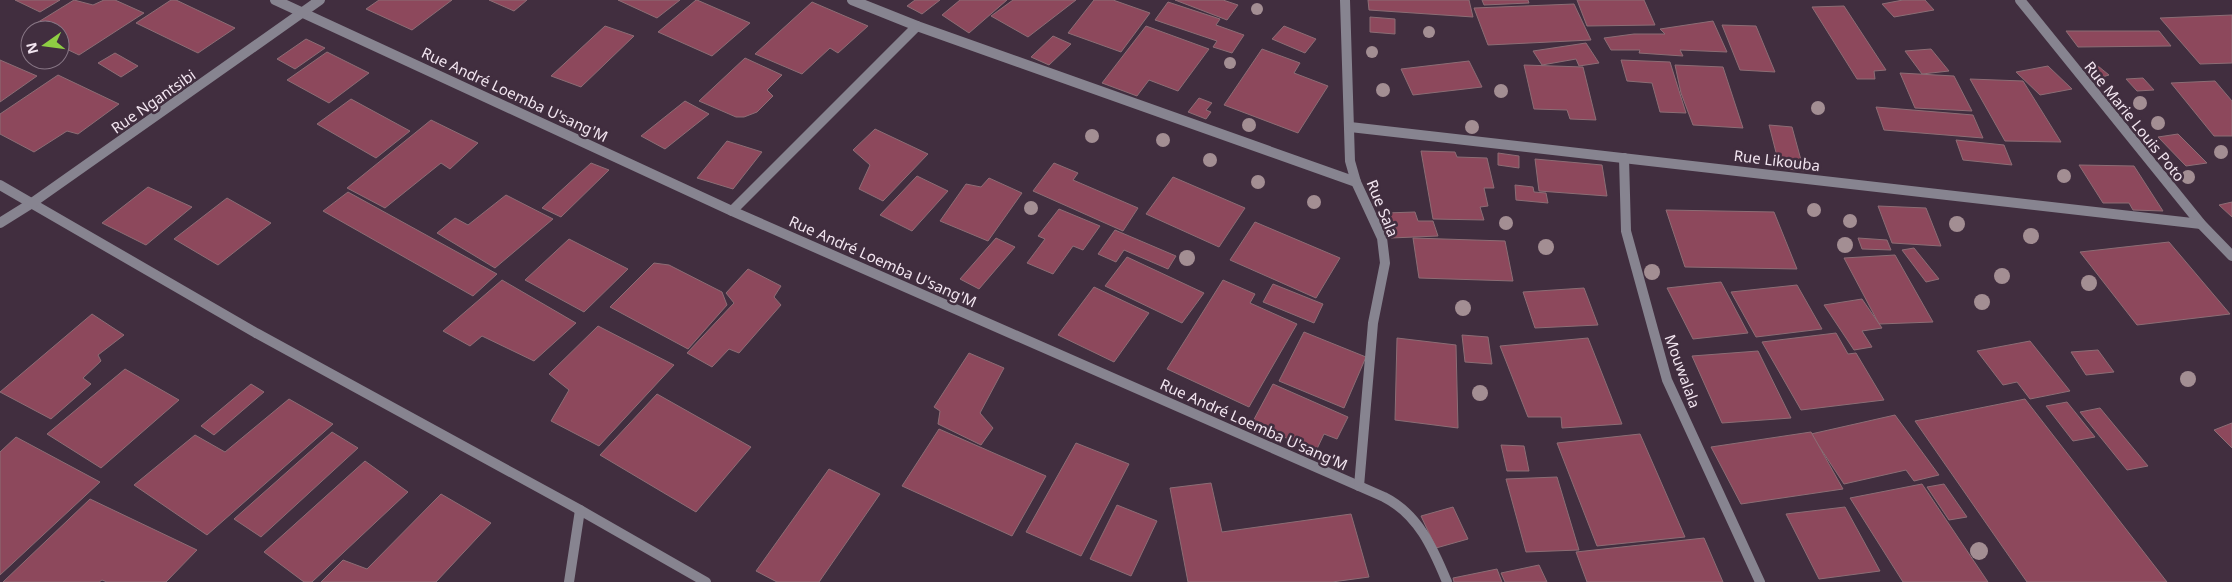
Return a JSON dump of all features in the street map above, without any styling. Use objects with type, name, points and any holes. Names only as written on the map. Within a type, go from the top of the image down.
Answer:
[{"type":"street","name":"Rue André Loemba U'sang'M","points":[[275,0],[732,211],[1359,486],[1398,505],[1414,521],[1432,546],[1447,582]]},
{"type":"street","name":"Rue Ngantsibi","points":[[0,222],[32,203],[320,0]]},
{"type":"street","points":[[852,0],[917,26],[1356,182]]},
{"type":"street","name":"Rue Sala","points":[[1345,0],[1350,161],[1356,182],[1382,238],[1385,263],[1374,322],[1359,486]]},
{"type":"street","name":"Rue Marie Louis Poto","points":[[2020,0],[2201,224],[2232,256]]},
{"type":"street","points":[[732,211],[917,26]]},
{"type":"street","name":"Rue Likouba","points":[[1350,127],[2201,224]]},
{"type":"street","name":"Mouwalala","points":[[1624,158],[1626,231],[1647,313],[1667,380],[1760,582]]},
{"type":"street","points":[[0,184],[256,333],[580,510],[706,582]]},
{"type":"street","points":[[569,582],[580,510]]},
{"type":"building","points":[[15,0],[60,0],[40,12]]},
{"type":"building","points":[[74,0],[93,5],[104,0],[115,0],[144,13],[79,55],[70,51],[70,20],[42,20]]},
{"type":"building","points":[[171,0],[176,0],[235,28],[198,53],[136,23]]},
{"type":"building","points":[[379,0],[452,0],[412,30],[366,9]]},
{"type":"building","points":[[489,0],[527,0],[514,11]]},
{"type":"building","points":[[618,0],[680,0],[657,18]]},
{"type":"building","points":[[696,0],[750,23],[712,56],[658,32]]},
{"type":"building","points":[[915,0],[940,0],[922,14],[907,6]]},
{"type":"building","points":[[960,0],[1007,0],[969,33],[942,15]]},
{"type":"building","points":[[1013,0],[1076,0],[1028,37],[991,16]]},
{"type":"building","points":[[1094,0],[1113,0],[1150,13],[1121,52],[1068,33]]},
{"type":"building","points":[[1175,0],[1223,0],[1238,5],[1227,20]]},
{"type":"building","points":[[1368,0],[1469,0],[1473,17],[1369,10]]},
{"type":"building","points":[[1482,0],[1528,0],[1529,3],[1484,5]]},
{"type":"building","points":[[1577,0],[1644,0],[1655,25],[1587,26]]},
{"type":"building","points":[[1903,0],[1925,0],[1934,10],[1894,17],[1882,4]]},
{"type":"building","points":[[812,2],[868,26],[838,53],[830,48],[802,74],[755,54]]},
{"type":"building","points":[[1168,2],[1220,19],[1216,25],[1244,35],[1232,53],[1213,47],[1217,41],[1155,20]]},
{"type":"building","points":[[1574,4],[1591,40],[1488,45],[1474,8]]},
{"type":"building","points":[[1844,6],[1886,70],[1874,71],[1875,79],[1857,79],[1812,7]]},
{"type":"building","points":[[2232,15],[2232,63],[2200,64],[2160,18]]},
{"type":"building","points":[[1370,17],[1395,19],[1395,34],[1370,32]]},
{"type":"building","points":[[1713,21],[1727,52],[1680,50],[1683,56],[1639,53],[1640,50],[1611,50],[1604,38],[1634,34],[1665,34],[1660,29]]},
{"type":"building","points":[[1722,25],[1756,26],[1775,72],[1740,70]]},
{"type":"building","points":[[605,26],[634,36],[581,87],[551,76]]},
{"type":"building","points":[[1146,26],[1209,49],[1178,91],[1149,80],[1137,96],[1102,83]]},
{"type":"building","points":[[1284,26],[1316,39],[1305,53],[1272,39]]},
{"type":"building","points":[[2066,31],[2159,31],[2171,46],[2078,47]]},
{"type":"building","points":[[1053,36],[1071,44],[1049,65],[1031,57]]},
{"type":"building","points":[[306,39],[325,48],[295,69],[277,59]]},
{"type":"building","points":[[1586,43],[1599,63],[1579,66],[1576,59],[1542,65],[1533,51]]},
{"type":"building","points":[[1262,49],[1300,63],[1294,73],[1328,86],[1298,133],[1224,105]]},
{"type":"building","points":[[1931,49],[1949,71],[1922,74],[1905,51]]},
{"type":"building","points":[[327,52],[369,73],[329,103],[287,80]]},
{"type":"building","points":[[115,53],[138,66],[121,77],[98,63]]},
{"type":"building","points":[[745,58],[782,75],[767,90],[773,96],[757,112],[744,117],[736,117],[699,101]]},
{"type":"building","points":[[0,60],[37,76],[0,102]]},
{"type":"building","points":[[1621,60],[1670,62],[1686,113],[1660,112],[1652,83],[1627,81]]},
{"type":"building","points":[[1469,61],[1482,87],[1413,95],[1401,69]]},
{"type":"building","points":[[1524,65],[1583,67],[1596,120],[1570,119],[1567,110],[1534,109]]},
{"type":"building","points":[[1675,65],[1723,67],[1743,128],[1693,125],[1681,93]]},
{"type":"building","points":[[2048,66],[2072,89],[2040,95],[2016,72]]},
{"type":"building","points":[[2098,66],[2109,75],[2099,78],[2088,68]]},
{"type":"building","points":[[1900,73],[1954,76],[1972,111],[1915,108]]},
{"type":"building","points":[[58,75],[119,104],[78,134],[67,131],[34,152],[0,134],[0,114]]},
{"type":"building","points":[[2143,78],[2154,90],[2137,91],[2126,79]]},
{"type":"building","points":[[1970,79],[2023,81],[2061,142],[2005,141]]},
{"type":"building","points":[[2215,81],[2232,101],[2232,136],[2214,136],[2171,83]]},
{"type":"building","points":[[1199,98],[1212,103],[1206,110],[1211,112],[1206,119],[1188,112]]},
{"type":"building","points":[[351,99],[410,131],[376,158],[317,124]]},
{"type":"building","points":[[685,101],[709,114],[665,149],[641,136]]},
{"type":"building","points":[[1876,107],[1973,115],[1983,138],[1884,130]]},
{"type":"building","points":[[431,120],[478,143],[450,169],[441,163],[385,208],[347,188]]},
{"type":"building","points":[[1769,125],[1792,127],[1804,171],[1780,168]]},
{"type":"building","points":[[875,129],[928,154],[883,201],[859,189],[870,165],[853,150]]},
{"type":"building","points":[[2178,134],[2207,163],[2186,166],[2158,137]]},
{"type":"building","points":[[1956,140],[2004,145],[2012,165],[1963,160]]},
{"type":"building","points":[[727,141],[762,152],[733,189],[697,178]]},
{"type":"building","points":[[1421,151],[1455,152],[1457,157],[1487,158],[1494,188],[1484,188],[1488,206],[1480,207],[1484,220],[1433,219]]},
{"type":"building","points":[[1498,153],[1519,156],[1519,168],[1498,165]]},
{"type":"building","points":[[1535,159],[1602,165],[1607,196],[1539,191]]},
{"type":"building","points":[[591,163],[609,170],[561,217],[542,208]]},
{"type":"building","points":[[1054,163],[1078,173],[1073,180],[1138,208],[1123,231],[1033,191]]},
{"type":"building","points":[[2079,165],[2134,166],[2163,211],[2133,210],[2129,203],[2103,203]]},
{"type":"building","points":[[917,176],[948,191],[912,231],[880,215]]},
{"type":"building","points":[[1173,177],[1245,208],[1219,247],[1146,214]]},
{"type":"building","points":[[989,178],[1022,193],[988,241],[940,221],[966,184],[981,187]]},
{"type":"building","points":[[1515,185],[1533,187],[1534,192],[1546,193],[1548,203],[1516,200]]},
{"type":"building","points":[[148,187],[192,207],[146,245],[102,223]]},
{"type":"building","points":[[348,192],[497,274],[473,296],[323,211]]},
{"type":"building","points":[[506,195],[553,219],[495,268],[437,233],[455,218],[468,225]]},
{"type":"building","points":[[227,198],[271,223],[218,265],[174,239]]},
{"type":"building","points":[[2232,202],[2232,217],[2219,205]]},
{"type":"building","points":[[1878,206],[1926,208],[1941,246],[1892,243]]},
{"type":"building","points":[[1059,209],[1100,226],[1083,250],[1073,246],[1053,274],[1027,263],[1045,239],[1038,236]]},
{"type":"building","points":[[1666,210],[1774,212],[1797,269],[1685,267]]},
{"type":"building","points":[[1415,212],[1418,221],[1433,221],[1438,236],[1391,238],[1385,213]]},
{"type":"building","points":[[1255,222],[1340,258],[1316,298],[1230,260]]},
{"type":"building","points":[[1115,230],[1176,256],[1168,269],[1124,250],[1116,262],[1098,254]]},
{"type":"building","points":[[996,238],[1015,247],[979,289],[960,279]]},
{"type":"building","points":[[1413,238],[1505,241],[1513,281],[1419,278]]},
{"type":"building","points":[[1858,238],[1887,240],[1891,250],[1862,249]]},
{"type":"building","points":[[569,239],[628,269],[584,312],[525,280]]},
{"type":"building","points":[[2169,242],[2230,314],[2137,325],[2080,252]]},
{"type":"building","points":[[1914,248],[1939,279],[1926,282],[1902,250]]},
{"type":"building","points":[[1895,255],[1933,322],[1879,324],[1844,258]]},
{"type":"building","points":[[1127,257],[1204,293],[1182,323],[1105,286]]},
{"type":"building","points":[[654,263],[669,265],[722,292],[727,305],[688,349],[610,307]]},
{"type":"building","points":[[748,269],[781,286],[774,297],[781,305],[739,353],[729,349],[712,367],[687,353],[734,303],[726,293]]},
{"type":"building","points":[[502,280],[576,323],[534,361],[482,336],[470,346],[443,331]]},
{"type":"building","points":[[1223,280],[1255,294],[1250,303],[1297,324],[1249,407],[1167,369]]},
{"type":"building","points":[[1721,282],[1748,333],[1693,339],[1667,288]]},
{"type":"building","points":[[1273,284],[1323,304],[1314,323],[1263,302]]},
{"type":"building","points":[[1797,285],[1822,329],[1756,337],[1731,292]]},
{"type":"building","points":[[1094,287],[1149,313],[1114,362],[1058,335]]},
{"type":"building","points":[[1584,288],[1598,325],[1535,328],[1523,292]]},
{"type":"building","points":[[1862,299],[1882,328],[1862,331],[1872,347],[1854,350],[1824,305]]},
{"type":"building","points":[[92,314],[124,335],[98,355],[101,361],[83,378],[91,384],[51,419],[0,392]]},
{"type":"building","points":[[598,326],[674,365],[599,446],[551,421],[569,390],[549,374]]},
{"type":"building","points":[[1304,332],[1366,357],[1344,408],[1279,381]]},
{"type":"building","points":[[1836,333],[1848,354],[1856,353],[1884,400],[1801,410],[1762,342]]},
{"type":"building","points":[[1462,335],[1488,337],[1492,364],[1465,362]]},
{"type":"building","points":[[1397,338],[1456,345],[1458,428],[1395,420]]},
{"type":"building","points":[[1588,338],[1622,424],[1562,428],[1561,417],[1528,417],[1500,346]]},
{"type":"building","points":[[2030,341],[2070,391],[2030,399],[2017,382],[2003,385],[1977,351]]},
{"type":"building","points":[[2098,350],[2114,372],[2086,375],[2071,352]]},
{"type":"building","points":[[1758,351],[1791,418],[1722,423],[1692,356]]},
{"type":"building","points":[[969,353],[1004,368],[980,413],[993,428],[981,445],[938,424],[940,411],[934,407]]},
{"type":"building","points":[[125,369],[179,400],[101,468],[47,434]]},
{"type":"building","points":[[251,384],[264,392],[214,435],[201,426]]},
{"type":"building","points":[[1273,384],[1348,417],[1337,439],[1324,434],[1316,451],[1252,423]]},
{"type":"building","points":[[657,394],[751,447],[696,512],[600,455]]},
{"type":"building","points":[[289,399],[333,424],[207,535],[134,485],[195,435],[225,452]]},
{"type":"building","points":[[2025,399],[2167,582],[2027,582],[1915,421]]},
{"type":"building","points":[[2067,402],[2095,437],[2073,441],[2046,406]]},
{"type":"building","points":[[2100,408],[2148,466],[2127,470],[2080,412]]},
{"type":"building","points":[[1895,415],[1939,475],[1914,481],[1906,470],[1844,484],[1811,434]]},
{"type":"building","points":[[2232,423],[2232,448],[2214,430]]},
{"type":"building","points":[[939,429],[1046,476],[1012,536],[902,486]]},
{"type":"building","points":[[332,432],[358,448],[261,537],[234,519]]},
{"type":"building","points":[[1811,432],[1843,489],[1741,504],[1711,447]]},
{"type":"building","points":[[1640,434],[1685,537],[1597,546],[1557,443]]},
{"type":"building","points":[[16,437],[100,482],[0,575],[0,452]]},
{"type":"building","points":[[1076,443],[1129,464],[1081,556],[1026,532]]},
{"type":"building","points":[[1501,445],[1524,446],[1529,471],[1507,471]]},
{"type":"building","points":[[365,461],[408,492],[312,582],[304,582],[264,552]]},
{"type":"building","points":[[829,469],[880,494],[819,582],[777,582],[756,571]]},
{"type":"building","points":[[1557,477],[1579,550],[1526,552],[1506,479]]},
{"type":"building","points":[[1211,483],[1222,532],[1351,514],[1369,577],[1332,582],[1188,582],[1170,488]]},
{"type":"building","points":[[1922,484],[1988,582],[1903,582],[1850,498]]},
{"type":"building","points":[[1944,484],[1967,517],[1949,520],[1927,487]]},
{"type":"building","points":[[441,494],[491,523],[436,582],[321,582],[343,560],[367,569]]},
{"type":"building","points":[[90,499],[197,550],[166,582],[107,582],[102,580],[99,582],[3,582]]},
{"type":"building","points":[[1117,505],[1157,521],[1131,576],[1090,559]]},
{"type":"building","points":[[1453,507],[1468,539],[1436,548],[1421,516]]},
{"type":"building","points":[[1845,507],[1880,571],[1819,579],[1786,514]]},
{"type":"building","points":[[1704,538],[1723,582],[1587,582],[1576,552]]},
{"type":"building","points":[[1539,565],[1547,582],[1505,582],[1501,573]]},
{"type":"building","points":[[1497,569],[1502,582],[1454,582],[1453,578]]}]
